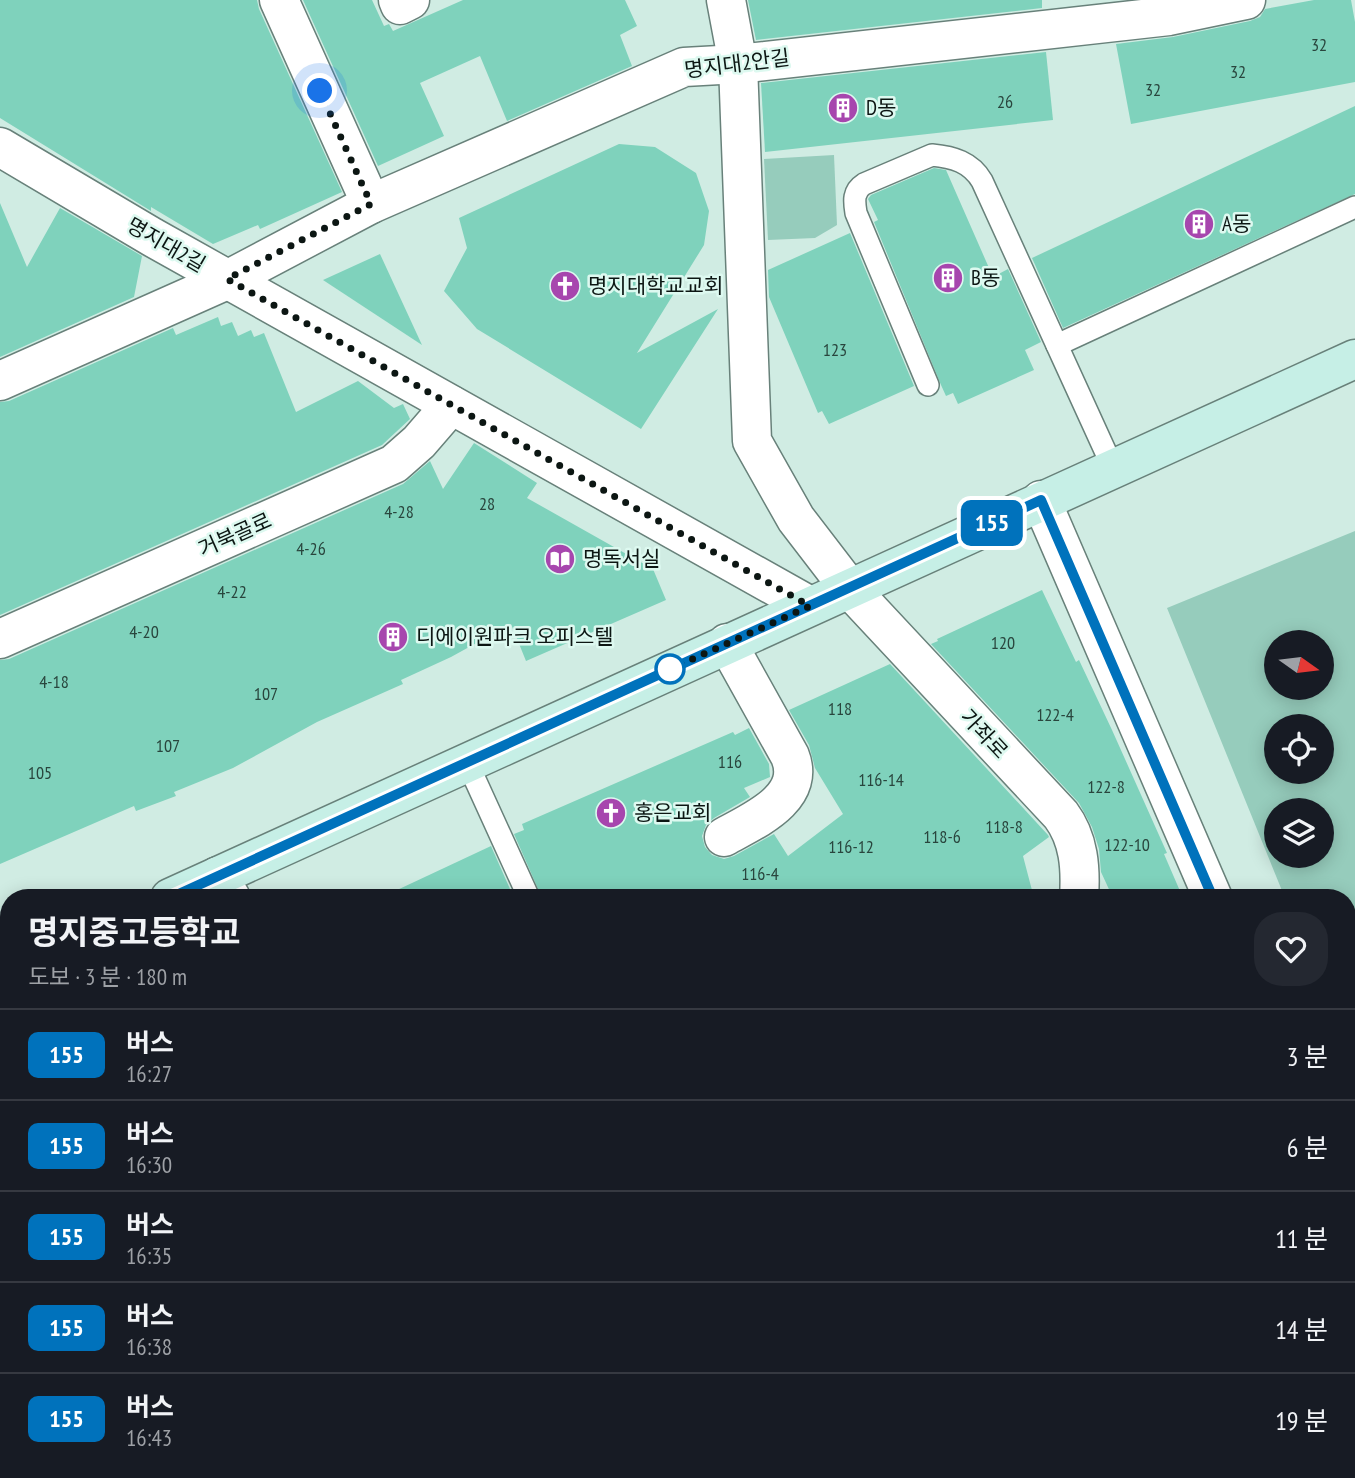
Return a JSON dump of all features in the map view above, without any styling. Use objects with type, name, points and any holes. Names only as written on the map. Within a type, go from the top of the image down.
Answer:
[{"type":"main road","points":[[224,887],[467,762],[1355,359]]},
{"type":"street","points":[[279,0],[371,204]]},
{"type":"street","points":[[398,0],[400,5],[410,0]]},
{"type":"street","name":"가좌로","points":[[726,0],[738,64],[751,435],[756,448],[796,519],[849,587],[1070,827],[1079,860],[1079,889]]},
{"type":"street","name":"명지대2안길","points":[[227,279],[371,204],[684,67],[738,64],[1247,0]]},
{"type":"street","name":"명지대2길","points":[[0,147],[227,279],[810,606]]},
{"type":"street","points":[[0,381],[227,279]]},
{"type":"street","name":"거북골로","points":[[0,639],[394,464],[419,442],[452,405]]},
{"type":"street","points":[[1041,500],[1209,889]]},
{"type":"street","points":[[724,838],[779,804],[789,787],[792,768],[790,756],[727,643]]},
{"type":"lane","points":[[928,385],[856,213],[854,202],[857,188],[932,155],[957,160],[969,165],[977,173],[1113,468]]},
{"type":"lane","points":[[1057,345],[1355,207]]},
{"type":"lane","points":[[467,762],[525,889]]},
{"type":"green space","points":[[834,155],[837,225],[815,238],[768,240],[764,159]]},
{"type":"green space","points":[[1355,531],[1355,889],[1281,889],[1273,868],[1334,868],[1334,798],[1264,798],[1264,846],[1167,608]]},
{"type":"building","points":[[0,0],[257,0],[342,192],[260,229],[258,225],[213,244],[151,207],[151,211],[0,118]]},
{"type":"building","points":[[303,0],[372,0],[384,26],[389,24],[393,31],[463,0],[625,0],[637,26],[620,35],[632,66],[507,121],[480,56],[420,83],[444,136],[378,166]]},
{"type":"building","points":[[748,0],[1042,0],[1042,8],[756,40]]},
{"type":"building","points":[[1314,0],[1351,0],[1355,22],[1355,82],[1131,124],[1116,44],[1173,37],[1250,21],[1260,17],[1265,9]]},
{"type":"building","points":[[1046,52],[1053,120],[765,152],[761,83]]},
{"type":"building","name":"A동","points":[[1355,106],[1355,194],[1063,328],[1032,258]]},
{"type":"building","name":"명지대학교교회","points":[[619,144],[655,147],[696,173],[709,211],[704,245],[637,353],[718,309],[641,429],[477,329],[444,291],[467,248],[459,218]]},
{"type":"building","name":"B동","points":[[934,168],[946,170],[993,277],[1008,269],[1041,342],[1025,350],[1034,370],[958,404],[953,393],[946,396],[941,385],[874,222],[878,220],[868,199],[871,195]]},
{"type":"building","points":[[0,203],[27,267],[60,208],[142,256],[134,297],[0,357]]},
{"type":"building","points":[[850,233],[914,386],[829,424],[822,411],[818,413],[769,297],[768,270]]},
{"type":"building","points":[[380,254],[422,345],[323,280]]},
{"type":"building","points":[[218,317],[221,326],[232,322],[238,336],[251,330],[254,337],[264,333],[296,412],[358,381],[394,408],[403,404],[410,419],[382,445],[0,615],[0,402],[9,401],[173,328],[176,335]]},
{"type":"building","points":[[474,443],[537,483],[527,498],[653,569],[666,600],[526,661],[511,624],[451,657],[401,680],[403,684],[317,722],[233,768],[174,792],[176,796],[136,811],[134,806],[0,864],[0,660],[9,659],[403,484],[430,461],[443,489]]},
{"type":"building","points":[[1042,590],[1112,730],[1167,853],[1164,854],[1179,889],[1109,889],[1101,872],[1099,849],[1092,827],[1079,803],[931,644],[938,641],[937,639]]},
{"type":"building","points":[[890,664],[1048,835],[1049,837],[1023,856],[1032,889],[538,889],[514,834],[524,830],[522,824],[733,732],[735,735],[749,728],[769,764],[770,777],[744,788],[750,797],[706,825],[702,836],[705,847],[712,855],[724,859],[774,834],[788,856],[843,814],[815,768],[809,745],[789,710]]},
{"type":"building","points":[[491,846],[510,889],[399,889]]},
{"type":"bus line","name":"155","points":[[190,889],[1041,500],[1209,889]]},
{"type":"place","name":"D동","points":[[843,108]]},
{"type":"place","name":"A동","points":[[1199,224]]},
{"type":"place","name":"B동","points":[[948,278]]},
{"type":"place","name":"명지대학교교회","points":[[565,286]]},
{"type":"place","name":"명독서실","points":[[560,559]]},
{"type":"place","name":"디에이원파크 오피스텔","points":[[393,637]]},
{"type":"place","name":"홍은교회","points":[[611,813]]},
{"type":"route","points":[[320,91],[371,204],[227,279],[810,606],[664,672],[670,669]]}]
